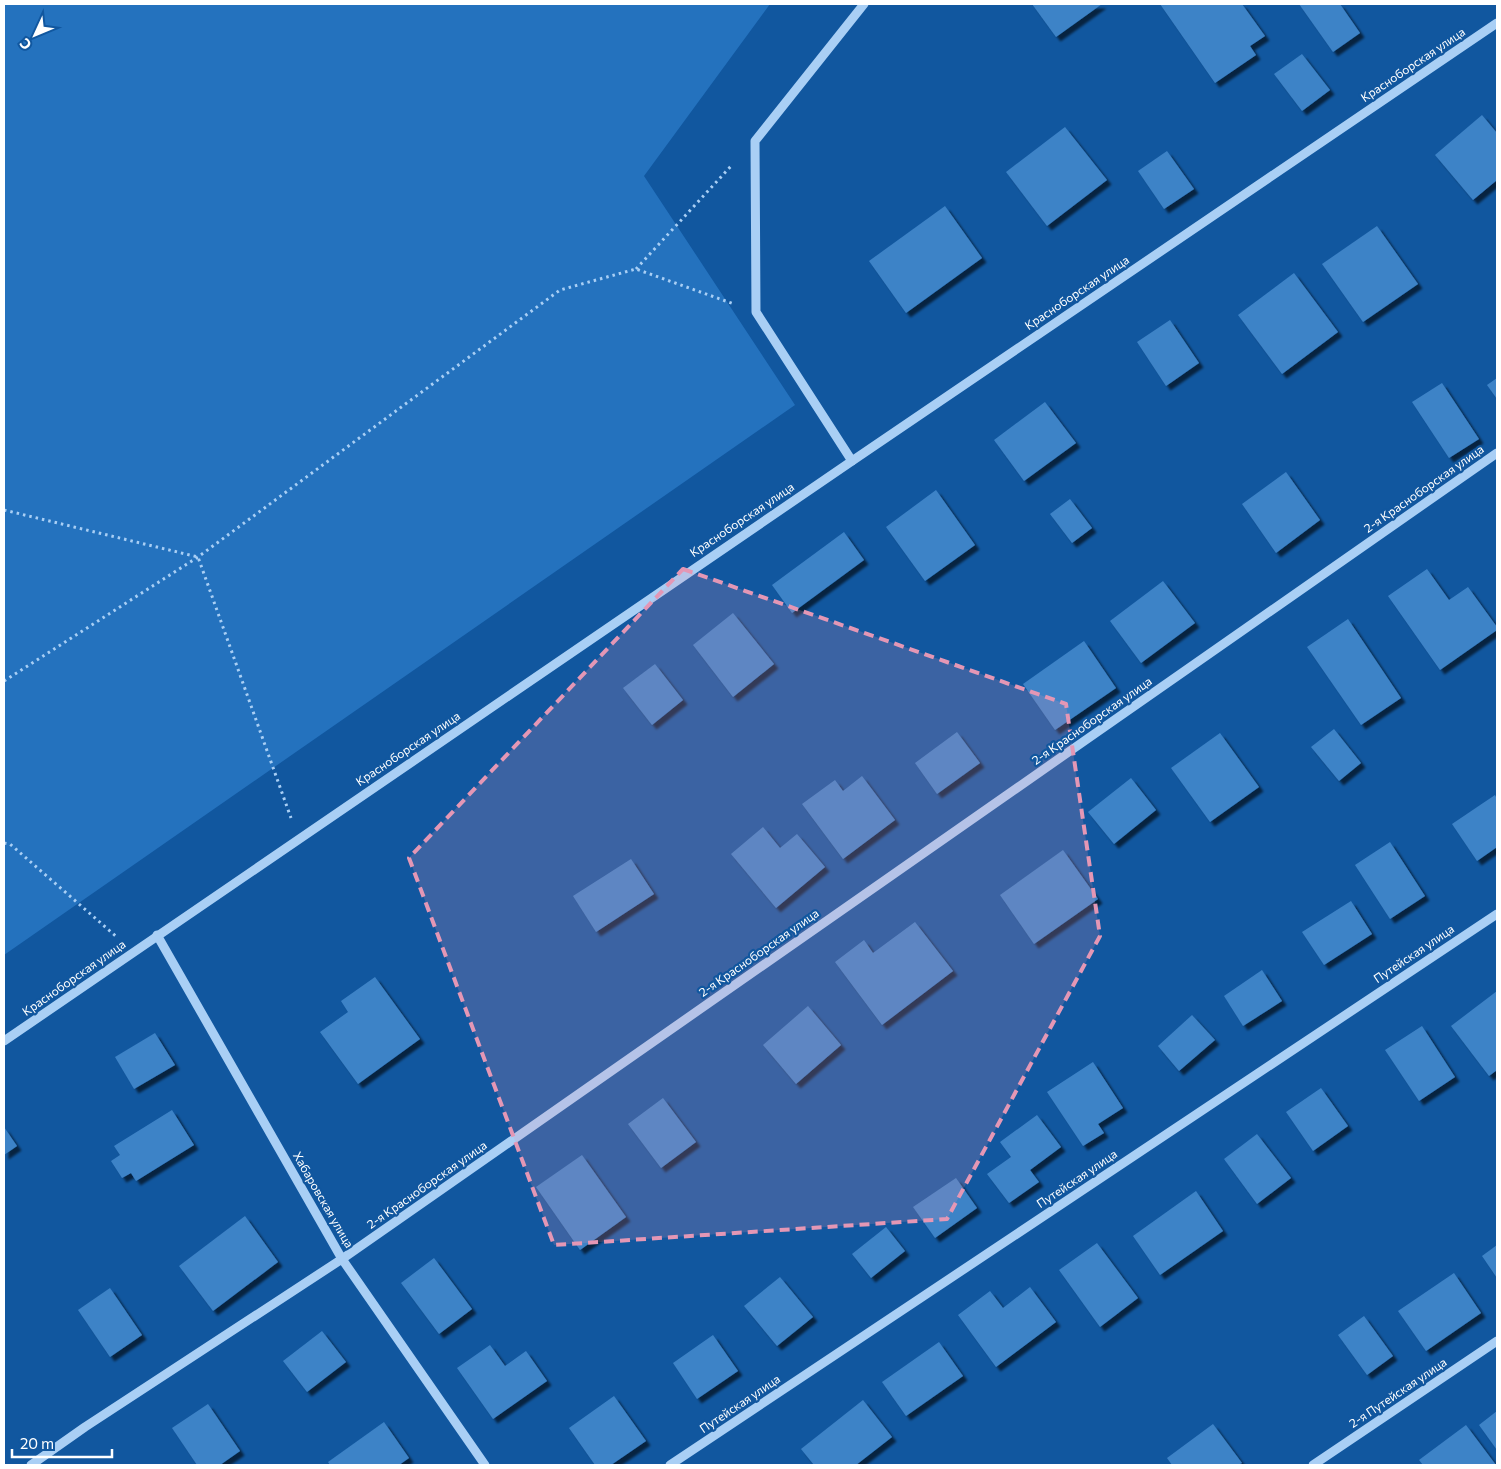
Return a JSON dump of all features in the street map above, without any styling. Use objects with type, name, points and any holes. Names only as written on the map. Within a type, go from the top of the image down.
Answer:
[{"type":"street","points":[[852,461],[756,312],[755,141],[864,4]]},
{"type":"street","name":"Красноборская улица","points":[[4,1041],[299,838],[1497,23]]},
{"type":"street","name":"2-я Красноборская улица","points":[[31,1465],[85,1427],[342,1259],[1497,453]]},
{"type":"street","name":"Путейская улица","points":[[670,1465],[1497,914]]},
{"type":"street","name":"Хабаровская улица","points":[[157,935],[342,1259],[485,1465]]},
{"type":"street","name":"2-я Путейская улица","points":[[1313,1465],[1497,1341]]},
{"type":"path","points":[[4,682],[198,557],[560,290],[636,269],[755,141]]},
{"type":"path","points":[[636,269],[756,312]]},
{"type":"path","points":[[4,510],[198,557]]},
{"type":"path","points":[[198,557],[299,838]]},
{"type":"path","points":[[4,844],[10,844],[134,951]]},
{"type":"highlighted area","points":[[683,569],[1066,704],[1100,936],[947,1219],[554,1245],[409,858]]},
{"type":"shaded area","points":[[4,4],[770,4],[644,176],[795,405],[4,955]]},
{"type":"building","points":[[1032,4],[1102,4],[1056,37]]},
{"type":"building","points":[[1160,4],[1242,4],[1265,36],[1250,46],[1256,55],[1215,83]]},
{"type":"building","points":[[1299,4],[1340,4],[1360,33],[1333,52]]},
{"type":"building","points":[[1302,54],[1330,90],[1302,111],[1274,74]]},
{"type":"building","points":[[1482,115],[1497,133],[1497,180],[1473,200],[1435,155]]},
{"type":"building","points":[[1065,127],[1107,180],[1047,226],[1006,172]]},
{"type":"building","points":[[1167,151],[1194,189],[1164,209],[1138,171]]},
{"type":"building","points":[[945,206],[982,258],[906,313],[869,261]]},
{"type":"building","points":[[1377,226],[1418,284],[1363,322],[1322,264]]},
{"type":"building","points":[[1294,273],[1338,332],[1282,374],[1238,315]]},
{"type":"building","points":[[1170,320],[1199,363],[1166,386],[1137,342]]},
{"type":"building","points":[[1497,378],[1497,399],[1487,385]]},
{"type":"building","points":[[1442,383],[1479,439],[1449,458],[1412,402]]},
{"type":"building","points":[[1045,402],[1076,443],[1024,481],[994,440]]},
{"type":"building","points":[[1286,472],[1320,520],[1276,553],[1242,504]]},
{"type":"building","points":[[936,490],[975,545],[925,581],[886,527]]},
{"type":"building","points":[[1070,499],[1092,528],[1072,543],[1050,514]]},
{"type":"building","points":[[844,532],[864,560],[792,613],[772,585]]},
{"type":"building","points":[[1427,569],[1449,600],[1468,587],[1497,627],[1497,630],[1440,670],[1388,596]]},
{"type":"building","points":[[1163,581],[1195,623],[1141,663],[1110,621]]},
{"type":"building","points":[[733,613],[774,664],[733,697],[693,645]]},
{"type":"building","points":[[1348,619],[1401,698],[1361,725],[1307,647]]},
{"type":"building","points":[[1084,641],[1116,688],[1055,730],[1023,684]]},
{"type":"building","points":[[655,664],[683,700],[652,725],[623,688]]},
{"type":"building","points":[[1334,729],[1361,763],[1339,781],[1311,747]]},
{"type":"building","points":[[957,732],[980,763],[937,794],[915,763]]},
{"type":"building","points":[[1220,733],[1259,787],[1210,822],[1171,768]]},
{"type":"building","points":[[862,776],[895,820],[843,859],[802,804],[835,780],[843,791]]},
{"type":"building","points":[[1131,778],[1156,810],[1114,844],[1088,812]]},
{"type":"building","points":[[1495,795],[1497,799],[1497,847],[1477,861],[1452,824]]},
{"type":"building","points":[[763,827],[780,848],[797,834],[825,867],[776,908],[731,854]]},
{"type":"building","points":[[1390,842],[1425,896],[1390,919],[1355,865]]},
{"type":"building","points":[[1063,850],[1098,899],[1034,944],[1000,895]]},
{"type":"building","points":[[631,859],[654,894],[596,932],[573,896]]},
{"type":"building","points":[[1351,901],[1372,934],[1324,965],[1302,932]]},
{"type":"building","points":[[915,922],[953,971],[882,1025],[835,962],[864,940],[873,953]]},
{"type":"building","points":[[1262,970],[1282,1001],[1243,1026],[1224,996]]},
{"type":"building","points":[[375,977],[420,1039],[358,1084],[320,1032],[348,1012],[341,1001]]},
{"type":"building","points":[[1497,991],[1497,1070],[1489,1076],[1451,1026]]},
{"type":"building","points":[[808,1006],[841,1045],[796,1084],[763,1045]]},
{"type":"building","points":[[1192,1015],[1215,1040],[1179,1071],[1158,1046]]},
{"type":"building","points":[[1422,1026],[1455,1077],[1419,1101],[1385,1050]]},
{"type":"building","points":[[155,1033],[175,1065],[134,1089],[115,1057]]},
{"type":"building","points":[[1093,1062],[1123,1108],[1098,1124],[1104,1133],[1083,1146],[1047,1092]]},
{"type":"building","points":[[1321,1088],[1348,1126],[1313,1151],[1286,1112]]},
{"type":"building","points":[[663,1098],[696,1142],[661,1168],[628,1124]]},
{"type":"building","points":[[172,1110],[194,1145],[136,1181],[131,1173],[122,1178],[111,1161],[120,1155],[114,1146]]},
{"type":"building","points":[[1037,1115],[1061,1147],[1030,1170],[1039,1182],[1009,1203],[987,1174],[1011,1157],[1000,1142]]},
{"type":"building","points":[[4,1127],[17,1146],[4,1155]]},
{"type":"building","points":[[1257,1134],[1291,1178],[1257,1204],[1224,1159]]},
{"type":"building","points":[[582,1155],[626,1217],[580,1250],[536,1187]]},
{"type":"building","points":[[956,1178],[977,1208],[935,1238],[913,1207]]},
{"type":"building","points":[[1196,1191],[1223,1231],[1160,1275],[1133,1236]]},
{"type":"building","points":[[245,1216],[278,1262],[213,1311],[179,1266]]},
{"type":"building","points":[[886,1227],[905,1251],[871,1278],[852,1254]]},
{"type":"building","points":[[1097,1243],[1138,1298],[1100,1327],[1059,1270]]},
{"type":"building","points":[[1497,1245],[1497,1278],[1482,1256]]},
{"type":"building","points":[[434,1258],[472,1309],[439,1334],[401,1283]]},
{"type":"building","points":[[1454,1273],[1481,1313],[1426,1351],[1398,1311]]},
{"type":"building","points":[[780,1277],[813,1317],[777,1346],[744,1306]]},
{"type":"building","points":[[1030,1287],[1056,1322],[996,1367],[958,1315],[990,1291],[1003,1308]]},
{"type":"building","points":[[110,1288],[142,1335],[110,1357],[78,1310]]},
{"type":"building","points":[[1364,1316],[1393,1356],[1367,1375],[1338,1335]]},
{"type":"building","points":[[322,1331],[346,1362],[307,1392],[283,1361]]},
{"type":"building","points":[[713,1335],[738,1371],[697,1399],[673,1363]]},
{"type":"building","points":[[939,1342],[963,1376],[906,1416],[882,1382]]},
{"type":"building","points":[[490,1345],[505,1366],[526,1351],[547,1381],[493,1419],[457,1368]]},
{"type":"building","points":[[614,1396],[646,1441],[611,1465],[595,1465],[569,1428]]},
{"type":"building","points":[[863,1400],[892,1437],[856,1465],[814,1465],[801,1449]]},
{"type":"building","points":[[208,1404],[240,1451],[220,1465],[197,1465],[172,1428]]},
{"type":"building","points":[[1497,1411],[1497,1450],[1479,1425]]},
{"type":"building","points":[[384,1422],[409,1458],[399,1465],[330,1465],[328,1462]]},
{"type":"building","points":[[1213,1424],[1242,1463],[1238,1465],[1172,1465],[1167,1458]]},
{"type":"building","points":[[1466,1425],[1496,1465],[1423,1465],[1419,1460]]}]
